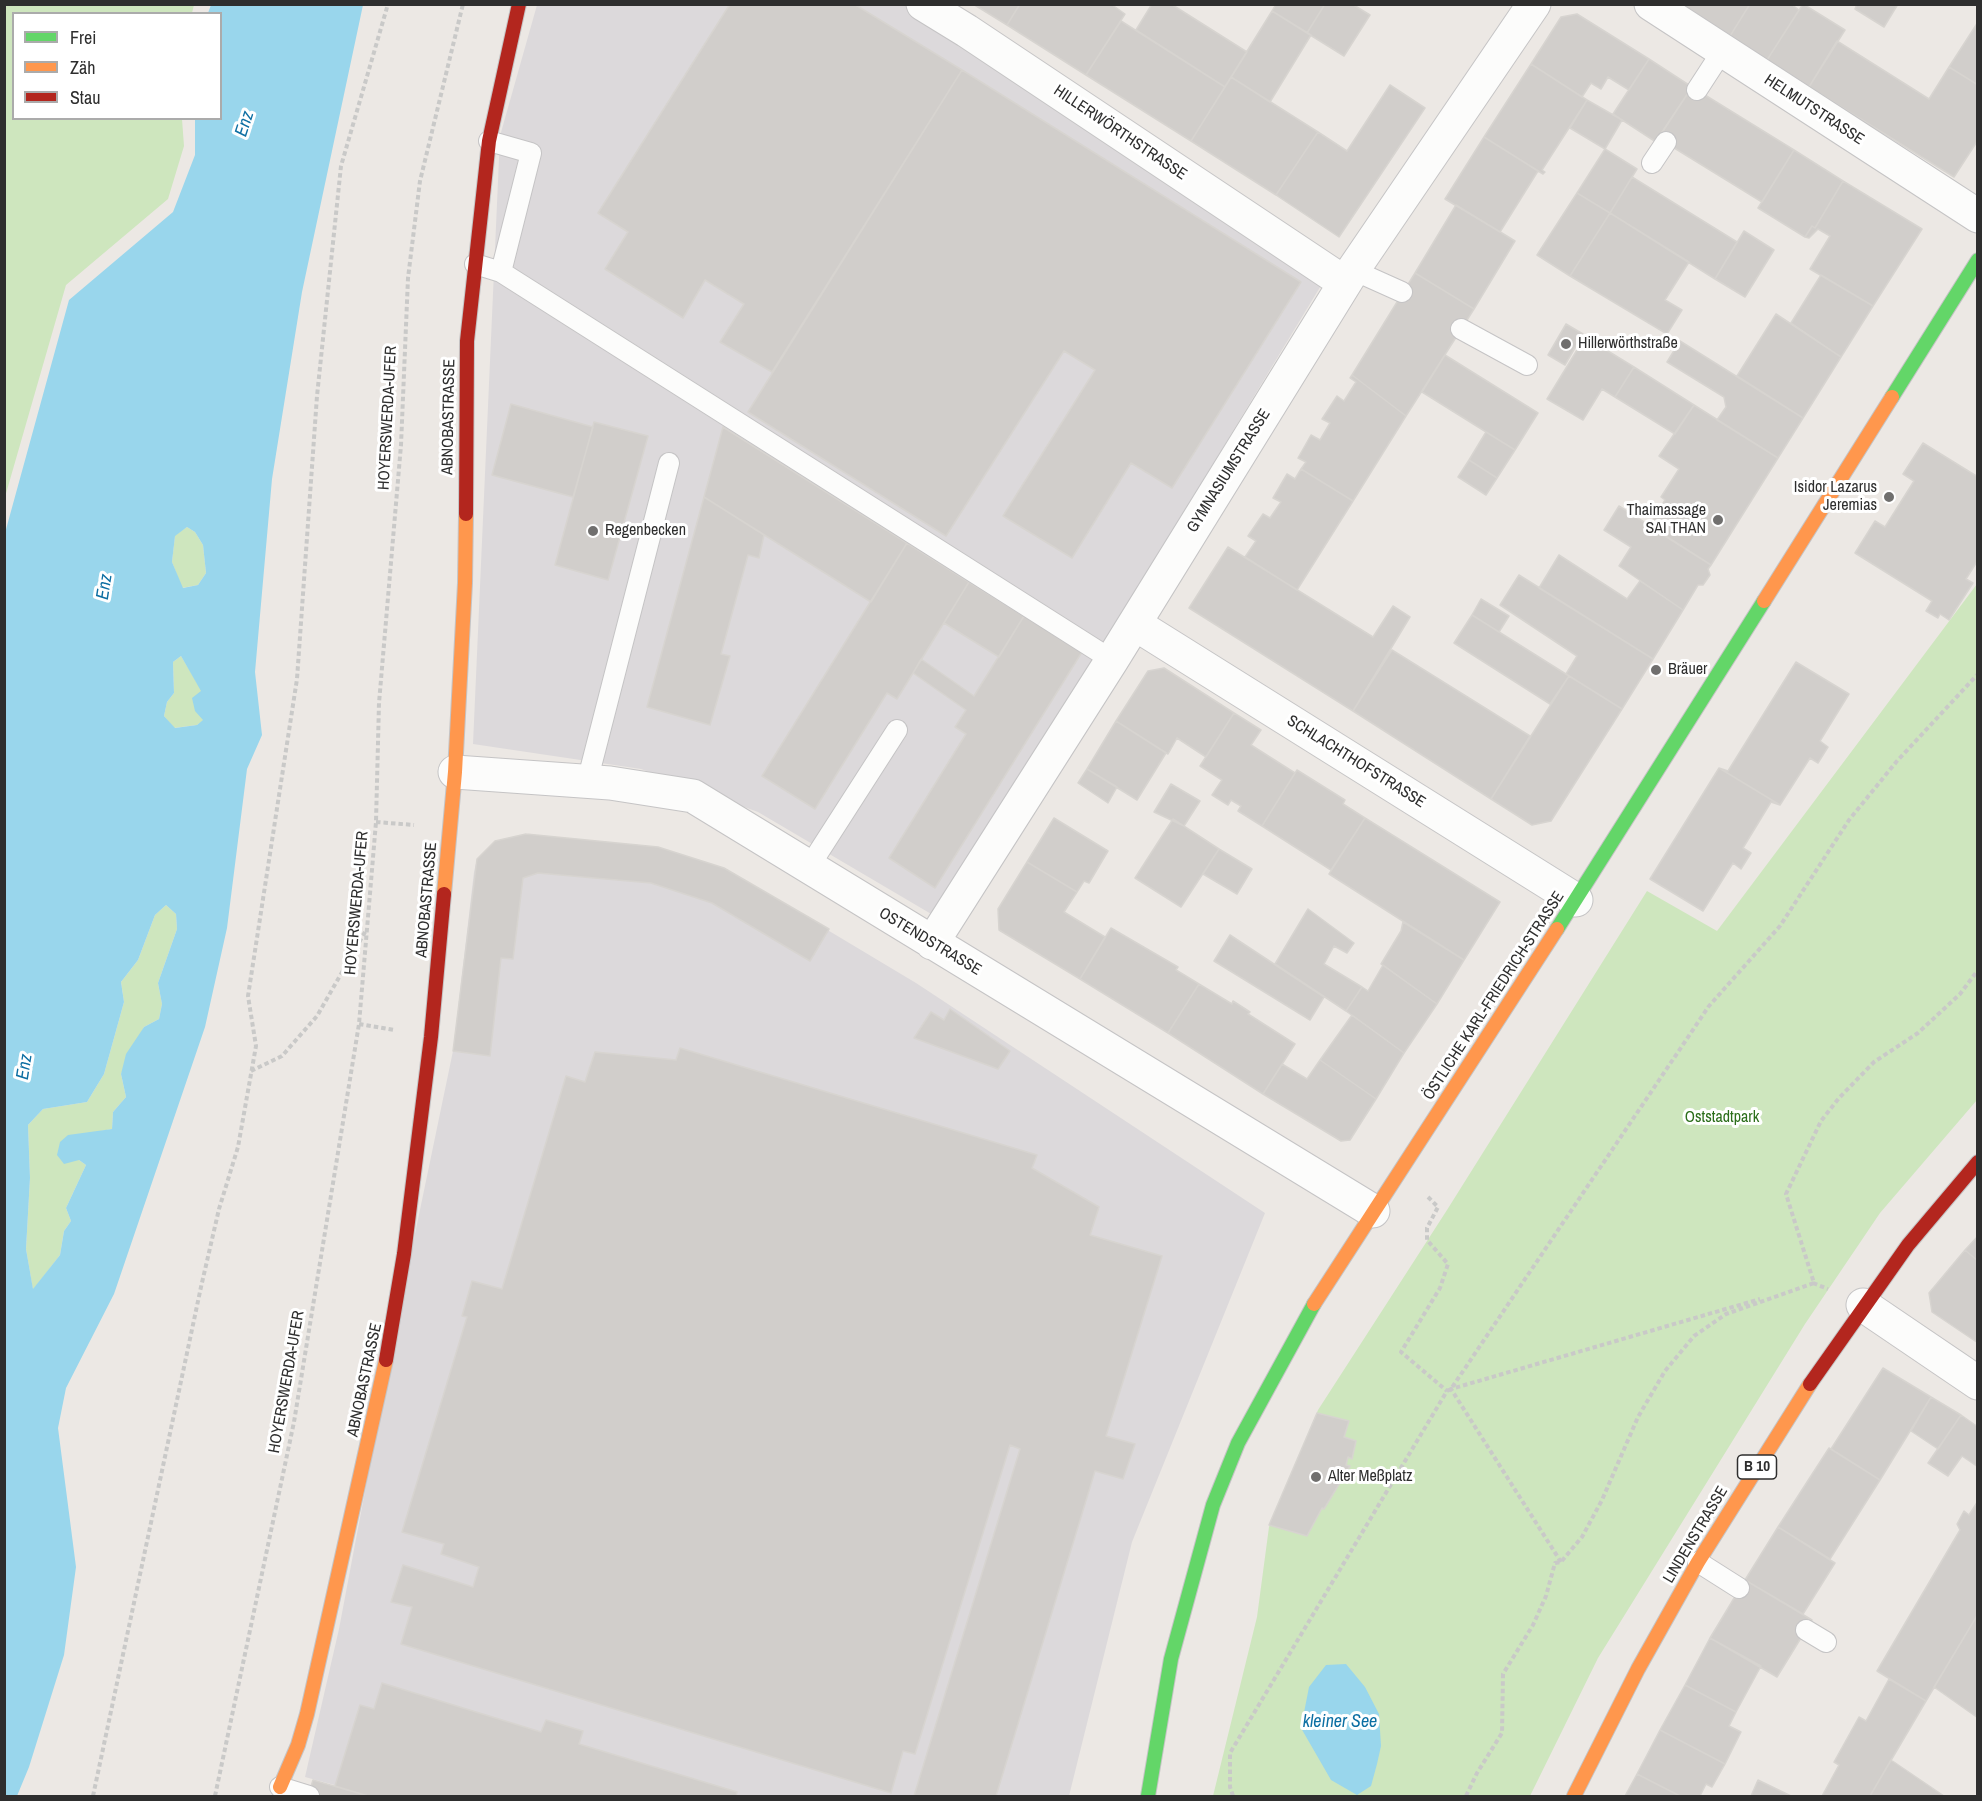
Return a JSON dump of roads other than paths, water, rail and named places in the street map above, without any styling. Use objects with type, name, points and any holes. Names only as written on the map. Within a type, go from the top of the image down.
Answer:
[{"type":"main road","name":"ABNOBASTRASSE","points":[[280,1787],[298,1745],[307,1714],[358,1495],[394,1322],[431,1036],[455,772],[465,583],[466,352],[489,141],[519,4]]},
{"type":"main road","name":"ÖSTLICHE KARL-FRIEDRICH-STRASSE","points":[[1148,1797],[1172,1659],[1195,1564],[1213,1505],[1238,1443],[1266,1388],[1310,1311],[1373,1211],[1576,900],[1977,260]]},
{"type":"main road","name":"LINDENSTRASSE","points":[[1574,1797],[1638,1669],[1698,1562],[1801,1396],[1863,1305],[1908,1245],[1977,1162]]},
{"type":"street","name":"HILLERWÖRTHSTRASSE","points":[[923,4],[1349,276]]},
{"type":"street","name":"HELMUTSTRASSE","points":[[1651,4],[1977,216]]},
{"type":"street","name":"GYMNASIUMSTRASSE","points":[[932,943],[1113,660],[1349,276],[1530,6]]},
{"type":"street","name":"SCHLACHTHOFSTRASSE","points":[[1135,624],[1576,900]]},
{"type":"street","name":"OSTENDSTRASSE","points":[[455,772],[587,782],[693,796],[1373,1211]]},
{"type":"street","points":[[1863,1305],[1977,1383]]},
{"type":"lane","points":[[1697,90],[1723,50]]},
{"type":"lane","points":[[489,141],[531,153],[501,272]]},
{"type":"lane","points":[[1652,163],[1666,142]]},
{"type":"lane","points":[[475,264],[501,272],[1113,660]]},
{"type":"lane","points":[[1349,276],[1402,292]]},
{"type":"lane","points":[[1461,329],[1527,365]]},
{"type":"lane","points":[[587,782],[669,463]]},
{"type":"lane","points":[[809,867],[897,730]]},
{"type":"lane","points":[[1698,1562],[1739,1588]]},
{"type":"lane","points":[[1806,1630],[1826,1642]]},
{"type":"lane","points":[[280,1787],[309,1797]]},
{"type":"water","name":"Enz","points":[[211,5],[363,5],[302,292],[272,479],[255,672],[262,735],[247,769],[227,928],[205,1027],[114,1294],[66,1388],[58,1428],[76,1567],[64,1655],[29,1767],[17,1796],[5,1796],[5,533],[69,300],[173,212],[195,155],[195,120],[222,120],[222,12],[208,12]],"holes":[[[187,527],[195,532],[203,545],[206,573],[198,585],[183,588],[172,562],[175,536]],[[181,656],[201,691],[192,698],[195,711],[203,720],[197,725],[175,728],[164,716],[167,702],[174,693],[173,662]],[[166,905],[176,914],[177,929],[158,983],[162,1004],[159,1019],[144,1027],[126,1054],[121,1074],[126,1097],[113,1112],[112,1129],[68,1135],[60,1142],[57,1155],[64,1164],[79,1160],[86,1165],[66,1208],[71,1221],[64,1231],[60,1255],[33,1289],[26,1249],[30,1178],[28,1125],[43,1109],[87,1102],[104,1074],[124,1002],[121,982],[138,960],[155,915]]]},
{"type":"water","name":"kleiner See","points":[[1346,1664],[1365,1687],[1379,1714],[1381,1746],[1377,1764],[1371,1786],[1357,1795],[1331,1780],[1301,1728],[1309,1687],[1326,1665]]},
{"type":"place","name":"Hillerwörthstraße","points":[[1566,344]]},
{"type":"place","name":"Isidor Lazarus Jeremias","points":[[1889,497]]},
{"type":"place","name":"Thaimassage SAI THAN","points":[[1718,520]]},
{"type":"place","name":"Regenbecken","points":[[593,531]]},
{"type":"place","name":"Bräuer","points":[[1656,670]]},
{"type":"place","name":"Alter Meßplatz","points":[[1316,1477]]},
{"type":"park label","name":"Oststadtpark","points":[[1722,1118]]}]
